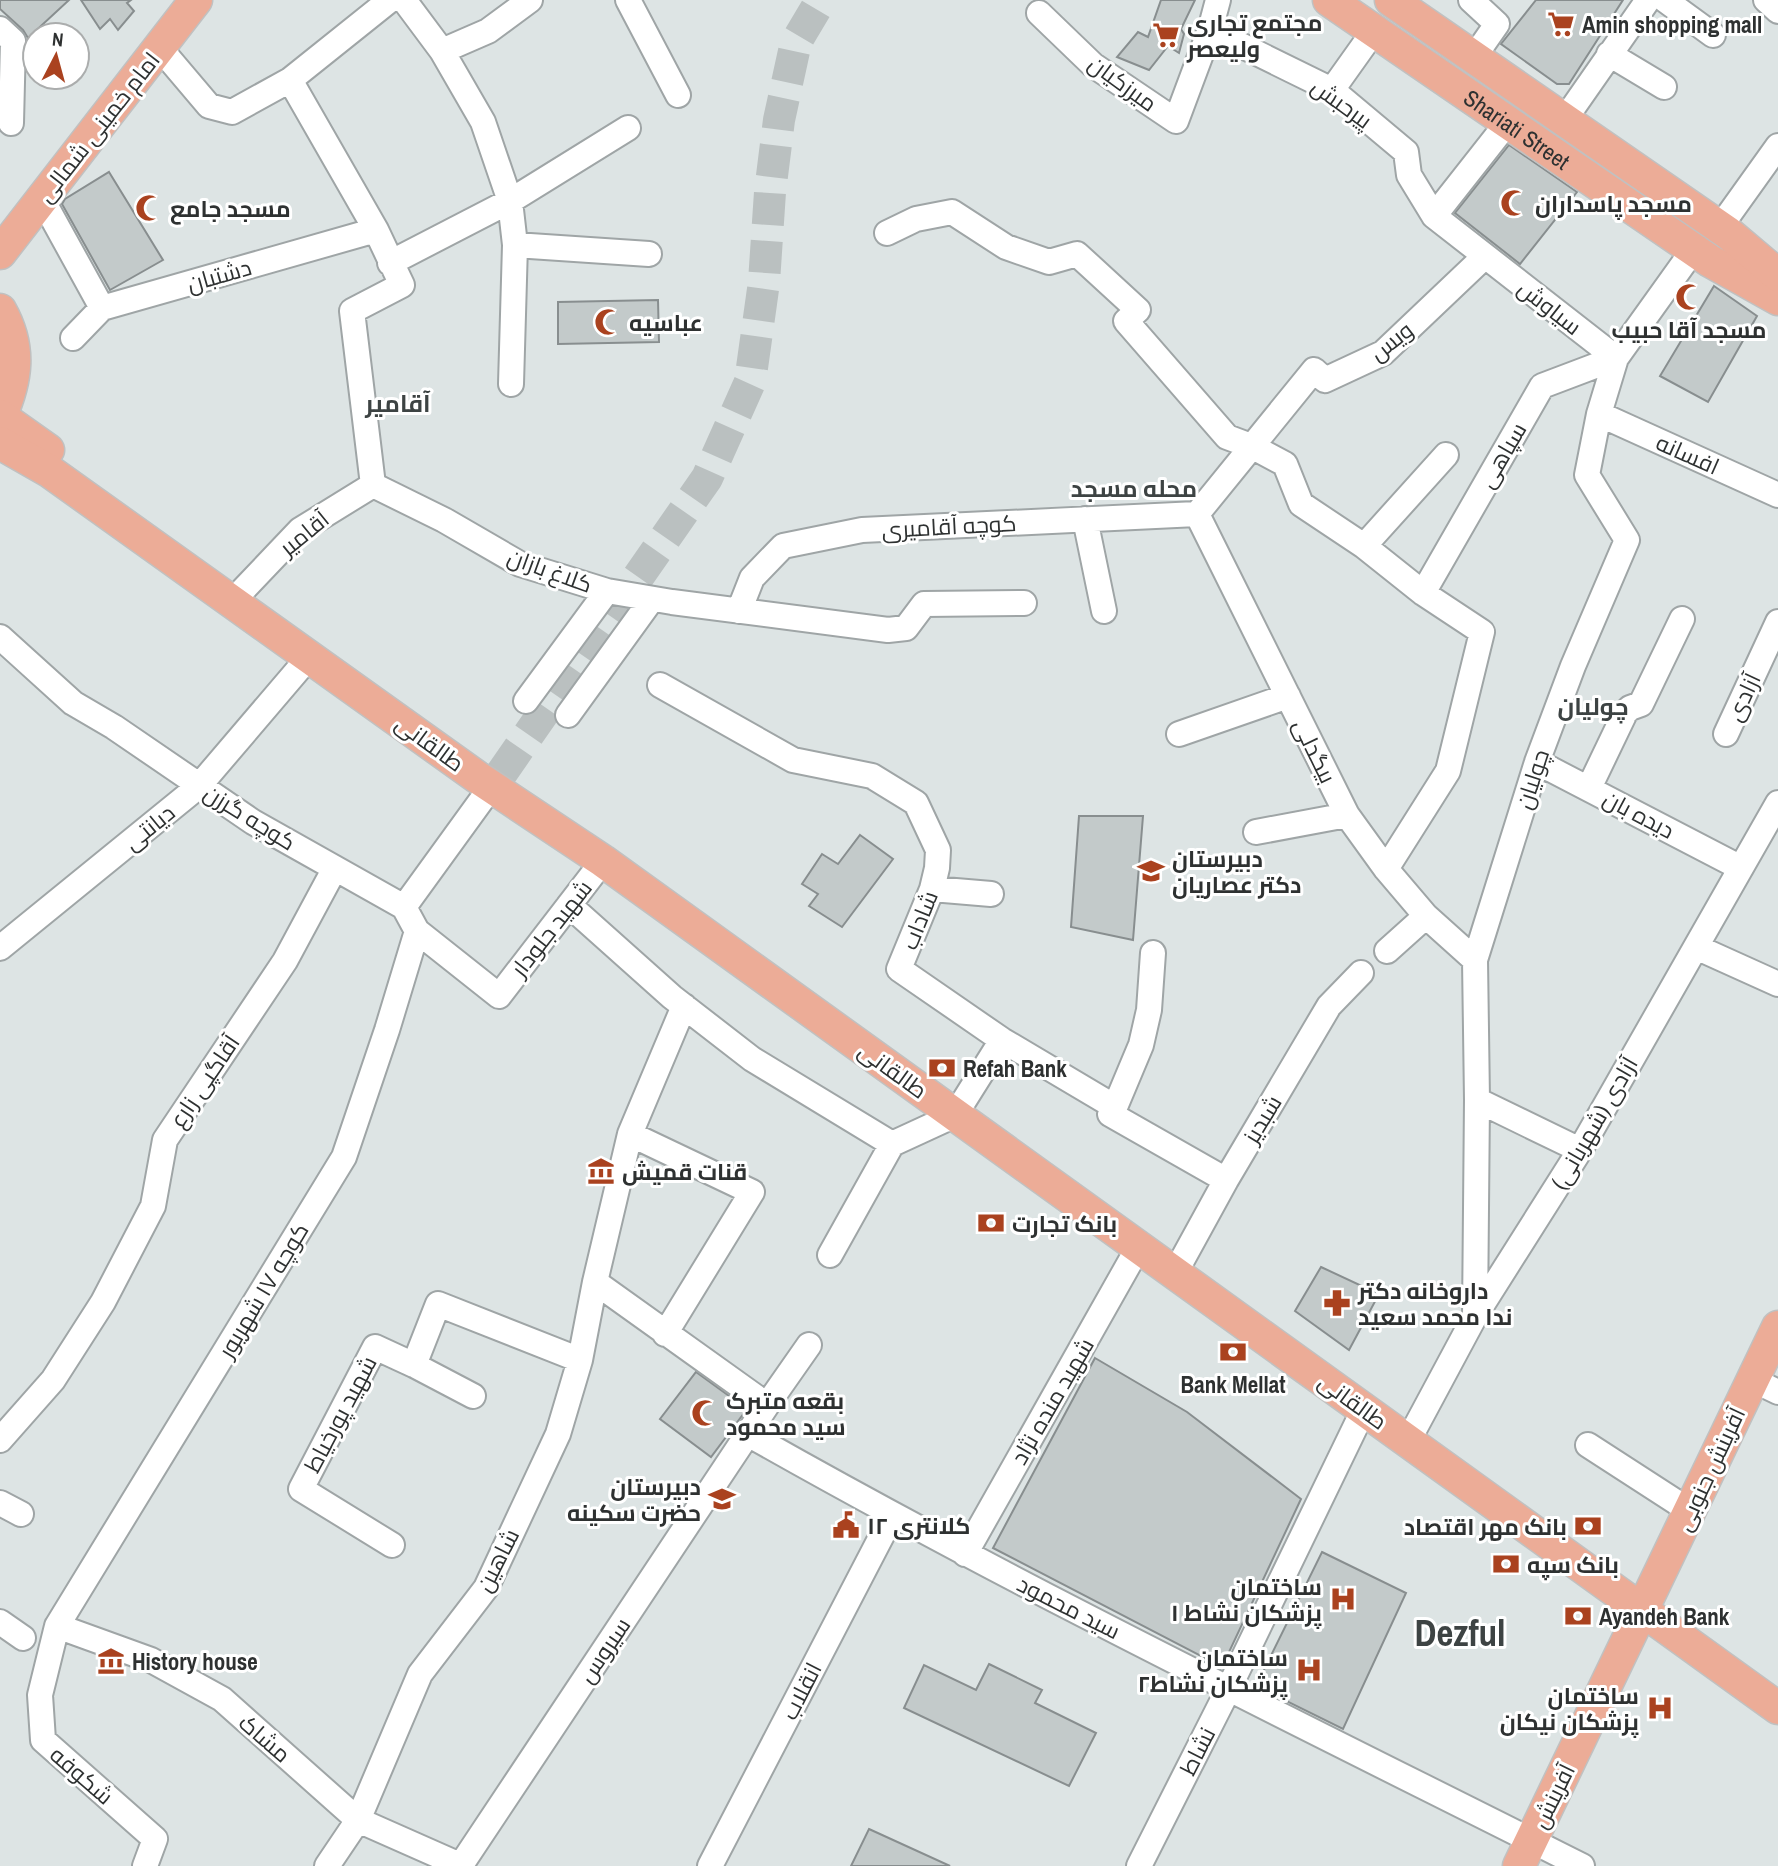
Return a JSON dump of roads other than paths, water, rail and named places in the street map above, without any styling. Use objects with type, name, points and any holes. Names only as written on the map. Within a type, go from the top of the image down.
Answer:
[{"type":"main road","name":"امام خمینی شمالی","points":[[0,253],[196,0]]},
{"type":"main road","name":"Shariati Street","points":[[1329,0],[1702,255],[1778,299]]},
{"type":"main road","name":"Shariati Street","points":[[1391,0],[1724,230],[1778,275]]},
{"type":"main road","points":[[1724,230],[1778,264]]},
{"type":"main road","points":[[1702,255],[1778,312]]},
{"type":"main road","points":[[0,310],[8,324],[15,349],[13,384],[0,416]]},
{"type":"main road","name":"طالقانی","points":[[0,416],[243,590],[603,861],[1778,1708]]},
{"type":"main road","name":"طالقانی","points":[[0,443],[49,471],[309,657],[496,780]]},
{"type":"main road","name":"آفرینش جنوبی","points":[[1642,1612],[1690,1511],[1765,1386],[1778,1327]]},
{"type":"main road","name":"آفرینش","points":[[1525,1853],[1642,1612]]},
{"type":"street","points":[[159,47],[209,106],[232,112],[290,80],[390,0]]},
{"type":"street","points":[[404,0],[442,51],[483,122],[510,201],[515,245],[511,384]]},
{"type":"street","points":[[442,51],[488,31],[530,0]]},
{"type":"street","points":[[628,0],[678,95]]},
{"type":"street","name":"میرزکیان","points":[[1039,13],[1093,65],[1176,121],[1210,30],[1218,0]]},
{"type":"street","points":[[1471,0],[1497,24],[1474,57]]},
{"type":"street","points":[[1766,0],[1778,11]]},
{"type":"street","points":[[1565,119],[1647,2],[1713,35]]},
{"type":"street","points":[[0,29],[13,41],[11,123]]},
{"type":"street","name":"پیرحبش","points":[[1210,30],[1332,90],[1406,152],[1409,175],[1434,216]]},
{"type":"street","points":[[1332,90],[1374,31]]},
{"type":"street","points":[[1609,54],[1664,87]]},
{"type":"street","points":[[290,80],[376,230],[402,285],[352,312],[373,485]]},
{"type":"street","points":[[1484,257],[1434,216],[1508,122]]},
{"type":"street","points":[[390,262],[510,201],[628,128]]},
{"type":"street","points":[[1724,230],[1778,146]]},
{"type":"street","points":[[42,199],[102,309]]},
{"type":"street","points":[[887,233],[916,219],[952,212],[1006,247],[1049,262],[1077,254],[1138,310],[1126,321],[1227,437],[1285,464],[1301,505],[1364,546],[1423,593],[1482,632],[1448,771],[1386,869]]},
{"type":"street","name":"دشتبان","points":[[73,338],[102,309],[376,230]]},
{"type":"street","points":[[515,245],[649,254]]},
{"type":"street","name":"چولیان","points":[[1475,1316],[1475,960],[1537,762],[1573,666],[1627,540],[1587,475],[1599,414],[1616,358],[1702,255]]},
{"type":"street","name":"سیاوش","points":[[1484,257],[1616,358]]},
{"type":"street","name":"ویس","points":[[1251,446],[1314,370],[1325,380],[1383,353],[1484,257]]},
{"type":"street","name":"سپاهی","points":[[1423,593],[1542,386],[1616,358]]},
{"type":"street","name":"افسانه","points":[[1599,414],[1778,495]]},
{"type":"street","points":[[1198,514],[1251,446]]},
{"type":"street","points":[[1364,546],[1446,455]]},
{"type":"street","name":"آقامیر","points":[[243,590],[299,530],[373,485]]},
{"type":"street","name":"کلاغ بازان","points":[[373,485],[444,520],[520,564],[607,591],[526,701]]},
{"type":"street","name":"کوچه آقامیری","points":[[739,611],[752,578],[783,546],[862,530],[1198,514]]},
{"type":"street","name":"بیگدلی","points":[[1198,514],[1347,815],[1386,869],[1426,916],[1475,960]]},
{"type":"street","points":[[1085,519],[1104,611]]},
{"type":"street","points":[[607,591],[888,630],[906,628],[924,604],[1024,603]]},
{"type":"street","points":[[569,715],[652,599]]},
{"type":"street","points":[[1589,788],[1625,713],[1641,704],[1682,619]]},
{"type":"street","name":"آزادی","points":[[1726,734],[1778,622]]},
{"type":"street","name":"کوچه گرزن","points":[[0,637],[73,703],[114,727],[253,822],[404,907]]},
{"type":"street","name":"دیانتی","points":[[0,948],[199,786],[309,657]]},
{"type":"street","name":"شاداب","points":[[660,685],[793,760],[872,776],[916,803],[938,850],[932,889],[899,969],[1002,1040],[1115,1107],[1110,1114],[1226,1180]]},
{"type":"street","points":[[1179,734],[1288,696]]},
{"type":"street","name":"دیده بان","points":[[1537,762],[1741,868]]},
{"type":"street","points":[[417,931],[404,907],[496,780]]},
{"type":"street","name":"آزادی (شهربانی)","points":[[1408,1441],[1475,1316],[1580,1150],[1778,803]]},
{"type":"street","points":[[1256,832],[1347,815]]},
{"type":"street","name":"شهید جلودار","points":[[417,931],[499,996],[603,861]]},
{"type":"street","name":"آقاگپی زارع","points":[[0,1440],[52,1380],[103,1302],[153,1206],[165,1140],[285,961],[335,868]]},
{"type":"street","points":[[932,889],[991,894]]},
{"type":"street","points":[[569,905],[684,1006],[752,1059],[892,1143]]},
{"type":"street","points":[[1387,951],[1426,916]]},
{"type":"street","name":"کوچه ۱۷ شهریور","points":[[57,1626],[344,1157],[417,931]]},
{"type":"street","points":[[1696,947],[1778,984]]},
{"type":"street","points":[[1115,1107],[1141,1045],[1149,1010],[1153,953]]},
{"type":"street","name":"شبدیز","points":[[1175,1273],[1226,1180],[1329,1006],[1361,973]]},
{"type":"street","name":"شاهین","points":[[327,1866],[358,1820],[420,1674],[486,1588],[558,1434],[580,1360],[629,1134],[684,1006]]},
{"type":"street","points":[[830,1255],[892,1143],[955,1115],[1002,1040]]},
{"type":"street","points":[[1477,1100],[1580,1150]]},
{"type":"street","points":[[629,1134],[752,1192],[665,1334]]},
{"type":"street","name":"شهید منده نژاد","points":[[965,1554],[1138,1248]]},
{"type":"street","points":[[595,1282],[767,1405]]},
{"type":"street","name":"شهید پورخیاط","points":[[392,1545],[301,1489],[375,1347],[414,1365],[438,1304],[580,1360]]},
{"type":"street","name":"سیروس","points":[[462,1866],[808,1345]]},
{"type":"street","points":[[414,1365],[473,1396]]},
{"type":"street","name":"نشاط","points":[[1139,1866],[1228,1690],[1364,1409]]},
{"type":"street","name":"سید محمود","points":[[748,1434],[892,1516],[1228,1690],[1525,1853],[1582,1866]]},
{"type":"street","points":[[1588,1445],[1690,1511]]},
{"type":"street","name":"انقلاب","points":[[710,1866],[892,1516]]},
{"type":"street","points":[[0,1622],[23,1638]]},
{"type":"street","name":"مشاک","points":[[57,1626],[151,1660],[222,1699],[358,1820],[462,1866]]},
{"type":"street","name":"شکوفه","points":[[57,1626],[40,1695],[43,1741],[155,1839],[145,1866]]},
{"type":"tunnel","points":[[501,774],[707,478],[750,382],[764,282],[770,192],[779,120],[796,42],[821,0]]},
{"type":"place","name":"Amin shopping mall","points":[[1561,24]]},
{"type":"place","name":"مجتمع تجاری ولیعصر","points":[[1166,35]]},
{"type":"place","name":"مسجد پاسداران","points":[[1514,203]]},
{"type":"place","name":"مسجد جامع","points":[[149,208]]},
{"type":"place","name":"مسجد آقا حبیب","points":[[1689,297]]},
{"type":"place","name":"عباسیه","points":[[608,322]]},
{"type":"place","name":"دبیرستان دکتر عصاریان","points":[[1151,871]]},
{"type":"place","name":"Refah Bank","points":[[942,1068]]},
{"type":"place","name":"قنات قمیش","points":[[601,1171]]},
{"type":"place","name":"بانک تجارت","points":[[991,1223]]},
{"type":"place","name":"داروخانه دکتر ندا محمد سعید","points":[[1337,1303]]},
{"type":"place","name":"Bank Mellat","points":[[1233,1352]]},
{"type":"place","name":"بقعه متبرک سید محمود","points":[[705,1413]]},
{"type":"place","name":"دبیرستان حضرت سکینه","points":[[722,1499]]},
{"type":"place","name":"کلانتری ۱۲","points":[[846,1525]]},
{"type":"place","name":"بانک مهر اقتصاد","points":[[1588,1526]]},
{"type":"place","name":"بانک سپه","points":[[1506,1564]]},
{"type":"place","name":"ساختمان پزشکان نشاط ۱","points":[[1343,1599]]},
{"type":"place","name":"Ayandeh Bank","points":[[1578,1616]]},
{"type":"place","name":"History house","points":[[111,1661]]},
{"type":"place","name":"ساختمان پزشکان نشاط۲","points":[[1309,1670]]},
{"type":"place","name":"ساختمان پزشکان نیکان","points":[[1660,1708]]},
{"type":"district","name":"آقامیر","points":[[398,403]]},
{"type":"district","name":"محله مسجد","points":[[1134,488]]},
{"type":"district","name":"چولیان","points":[[1593,706]]},
{"type":"district","name":"Dezful","points":[[1460,1633]]}]
